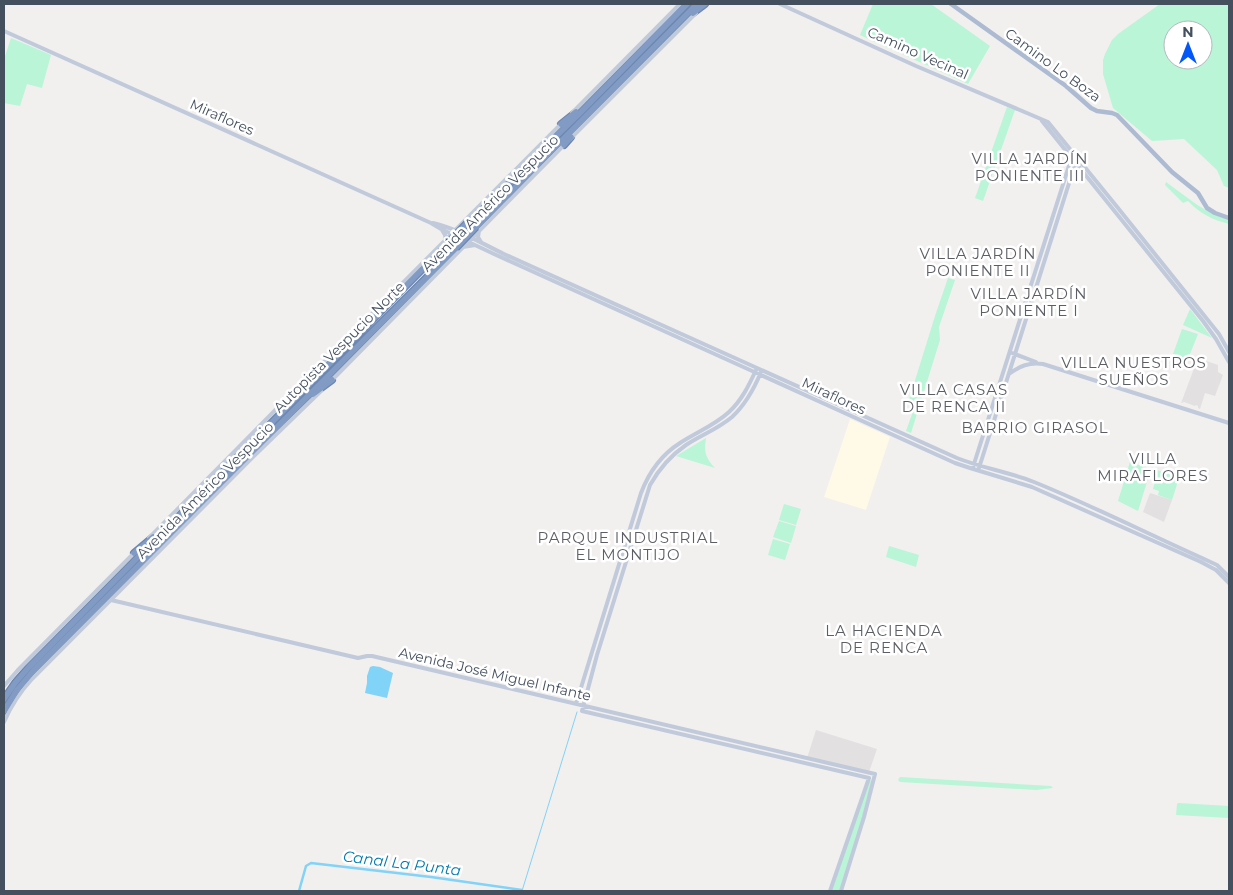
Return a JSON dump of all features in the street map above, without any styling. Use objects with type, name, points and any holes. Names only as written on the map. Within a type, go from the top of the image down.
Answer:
[{"type":"highway","name":"Autopista Vespucio Norte","points":[[4,699],[29,667],[166,529],[477,229],[543,161],[681,7],[687,4]]},
{"type":"highway","name":"Autopista Vespucio Norte","points":[[4,711],[17,690],[34,670],[293,405],[446,242],[697,4]]},
{"type":"highway","points":[[675,26],[705,4]]},
{"type":"highway","points":[[564,145],[593,104]]},
{"type":"highway","points":[[561,124],[593,104]]},
{"type":"highway","points":[[293,405],[310,376]]},
{"type":"highway","points":[[293,405],[332,380]]},
{"type":"highway","points":[[134,553],[166,529]]},
{"type":"main road","name":"Camino Lo Boza","points":[[951,4],[1058,80],[1093,110],[1112,112],[1117,115],[1172,172],[1198,193],[1207,208],[1229,218]]},
{"type":"street","name":"Avenida Américo Vespucio","points":[[4,722],[23,689],[332,380],[459,247],[470,240],[477,229],[705,4]]},
{"type":"street","name":"Camino Vecinal","points":[[780,4],[923,69],[1048,122],[1073,153]]},
{"type":"street","name":"Avenida Américo Vespucio","points":[[4,686],[561,124],[681,7]]},
{"type":"street","name":"Miraflores","points":[[4,31],[479,244],[512,263],[838,404],[956,460]]},
{"type":"street","points":[[1040,119],[1075,164],[1116,209]]},
{"type":"street","points":[[979,468],[1073,153]]},
{"type":"street","points":[[1073,153],[1206,324],[1229,362]]},
{"type":"street","points":[[973,467],[1077,158]]},
{"type":"street","name":"Miraflores","points":[[431,223],[453,233]]},
{"type":"street","points":[[441,229],[445,234],[446,242],[453,240],[459,243],[459,247],[479,244],[477,229],[470,231],[464,228],[464,224]]},
{"type":"street","points":[[1154,257],[1219,334],[1229,352]]},
{"type":"street","points":[[1012,353],[1037,363]]},
{"type":"street","points":[[1000,385],[1008,375],[1023,365],[1046,364],[1229,423]]},
{"type":"street","points":[[576,704],[646,481],[658,462],[675,446],[719,420],[738,403],[756,370]]},
{"type":"street","points":[[583,706],[650,485],[663,465],[685,446],[731,418],[748,398],[761,372]]},
{"type":"street","name":"Miraflores","points":[[761,372],[835,410],[973,467],[1030,481],[1063,495],[1217,565],[1229,577]]},
{"type":"street","points":[[751,380],[757,383]]},
{"type":"street","points":[[835,410],[838,404]]},
{"type":"street","name":"Miraflores","points":[[979,468],[1061,500],[1206,565],[1218,572],[1229,583]]},
{"type":"street","points":[[634,516],[639,518]]},
{"type":"street","name":"Avenida José Miguel Infante","points":[[111,600],[352,657],[370,656],[602,710],[869,778],[830,891]]},
{"type":"street","points":[[606,604],[612,606]]},
{"type":"street","points":[[580,691],[586,693]]},
{"type":"street","name":"Avenida José Miguel Infante","points":[[583,706],[582,711],[875,774],[841,891]]},
{"type":"street","points":[[600,715],[602,710]]},
{"type":"shaded area","points":[[1198,358],[1218,365],[1218,372],[1223,375],[1215,396],[1205,393],[1200,409],[1196,405],[1181,403]]},
{"type":"shaded area","points":[[850,419],[890,437],[866,510],[824,497]]},
{"type":"shaded area","points":[[1150,493],[1172,500],[1164,522],[1143,512]]},
{"type":"shaded area","points":[[816,730],[877,749],[869,772],[807,758]]},
{"type":"green space","points":[[873,4],[931,4],[990,46],[968,84],[860,35]]},
{"type":"green space","points":[[1160,4],[1229,4],[1229,188],[1224,186],[1217,170],[1184,139],[1152,141],[1113,108],[1103,74],[1103,60],[1112,40]]},
{"type":"green space","points":[[11,38],[51,55],[42,88],[27,84],[20,106],[4,103],[4,59]]},
{"type":"green space","points":[[1007,107],[1015,110],[983,201],[975,198]]},
{"type":"green space","points":[[1166,182],[1204,209],[1229,219],[1229,224],[1207,216],[1188,201],[1183,203],[1165,185]]},
{"type":"green space","points":[[948,278],[955,280],[939,327],[940,340],[911,433],[906,431],[915,406],[908,403]]},
{"type":"green space","points":[[1190,309],[1212,338],[1183,325]]},
{"type":"green space","points":[[1182,329],[1198,334],[1188,359],[1173,354]]},
{"type":"green space","points":[[706,438],[706,454],[715,468],[676,456]]},
{"type":"green space","points":[[1130,462],[1151,469],[1138,511],[1118,501]]},
{"type":"green space","points":[[1157,470],[1179,478],[1172,500],[1158,495],[1159,491],[1153,489],[1156,478],[1162,480],[1161,485],[1163,480],[1155,477]]},
{"type":"green space","points":[[784,504],[801,509],[796,525],[779,520]]},
{"type":"green space","points":[[779,521],[796,526],[791,543],[773,537]]},
{"type":"green space","points":[[773,539],[790,544],[785,560],[768,555]]},
{"type":"green space","points":[[889,546],[919,555],[916,567],[886,557]]},
{"type":"green space","points":[[900,777],[1051,786],[1053,788],[1036,790],[900,782],[898,780]]},
{"type":"green space","points":[[869,780],[872,781],[864,813],[840,891],[832,891]]},
{"type":"green space","points":[[1178,803],[1229,806],[1229,818],[1176,815]]},
{"type":"water","points":[[373,666],[393,673],[387,698],[365,693],[367,676],[370,667]]},
{"type":"waterway","points":[[522,891],[577,712]]},
{"type":"waterway","name":"Canal La Punta","points":[[299,891],[306,866],[311,863],[522,890]]},
{"type":"district","name":"VILLA JARDÍN PONIENTE III","points":[[1030,166]]},
{"type":"district","name":"VILLA JARDÍN PONIENTE II","points":[[978,262]]},
{"type":"district","name":"VILLA JARDÍN PONIENTE I","points":[[1029,302]]},
{"type":"district","name":"VILLA NUESTROS SUEÑOS","points":[[1134,370]]},
{"type":"district","name":"VILLA CASAS DE RENCA II","points":[[954,398]]},
{"type":"district","name":"BARRIO GIRASOL","points":[[1035,427]]},
{"type":"district","name":"VILLA MIRAFLORES","points":[[1153,466]]},
{"type":"district","name":"PARQUE INDUSTRIAL EL MONTIJO","points":[[628,546]]},
{"type":"district","name":"LA HACIENDA DE RENCA","points":[[884,638]]}]
